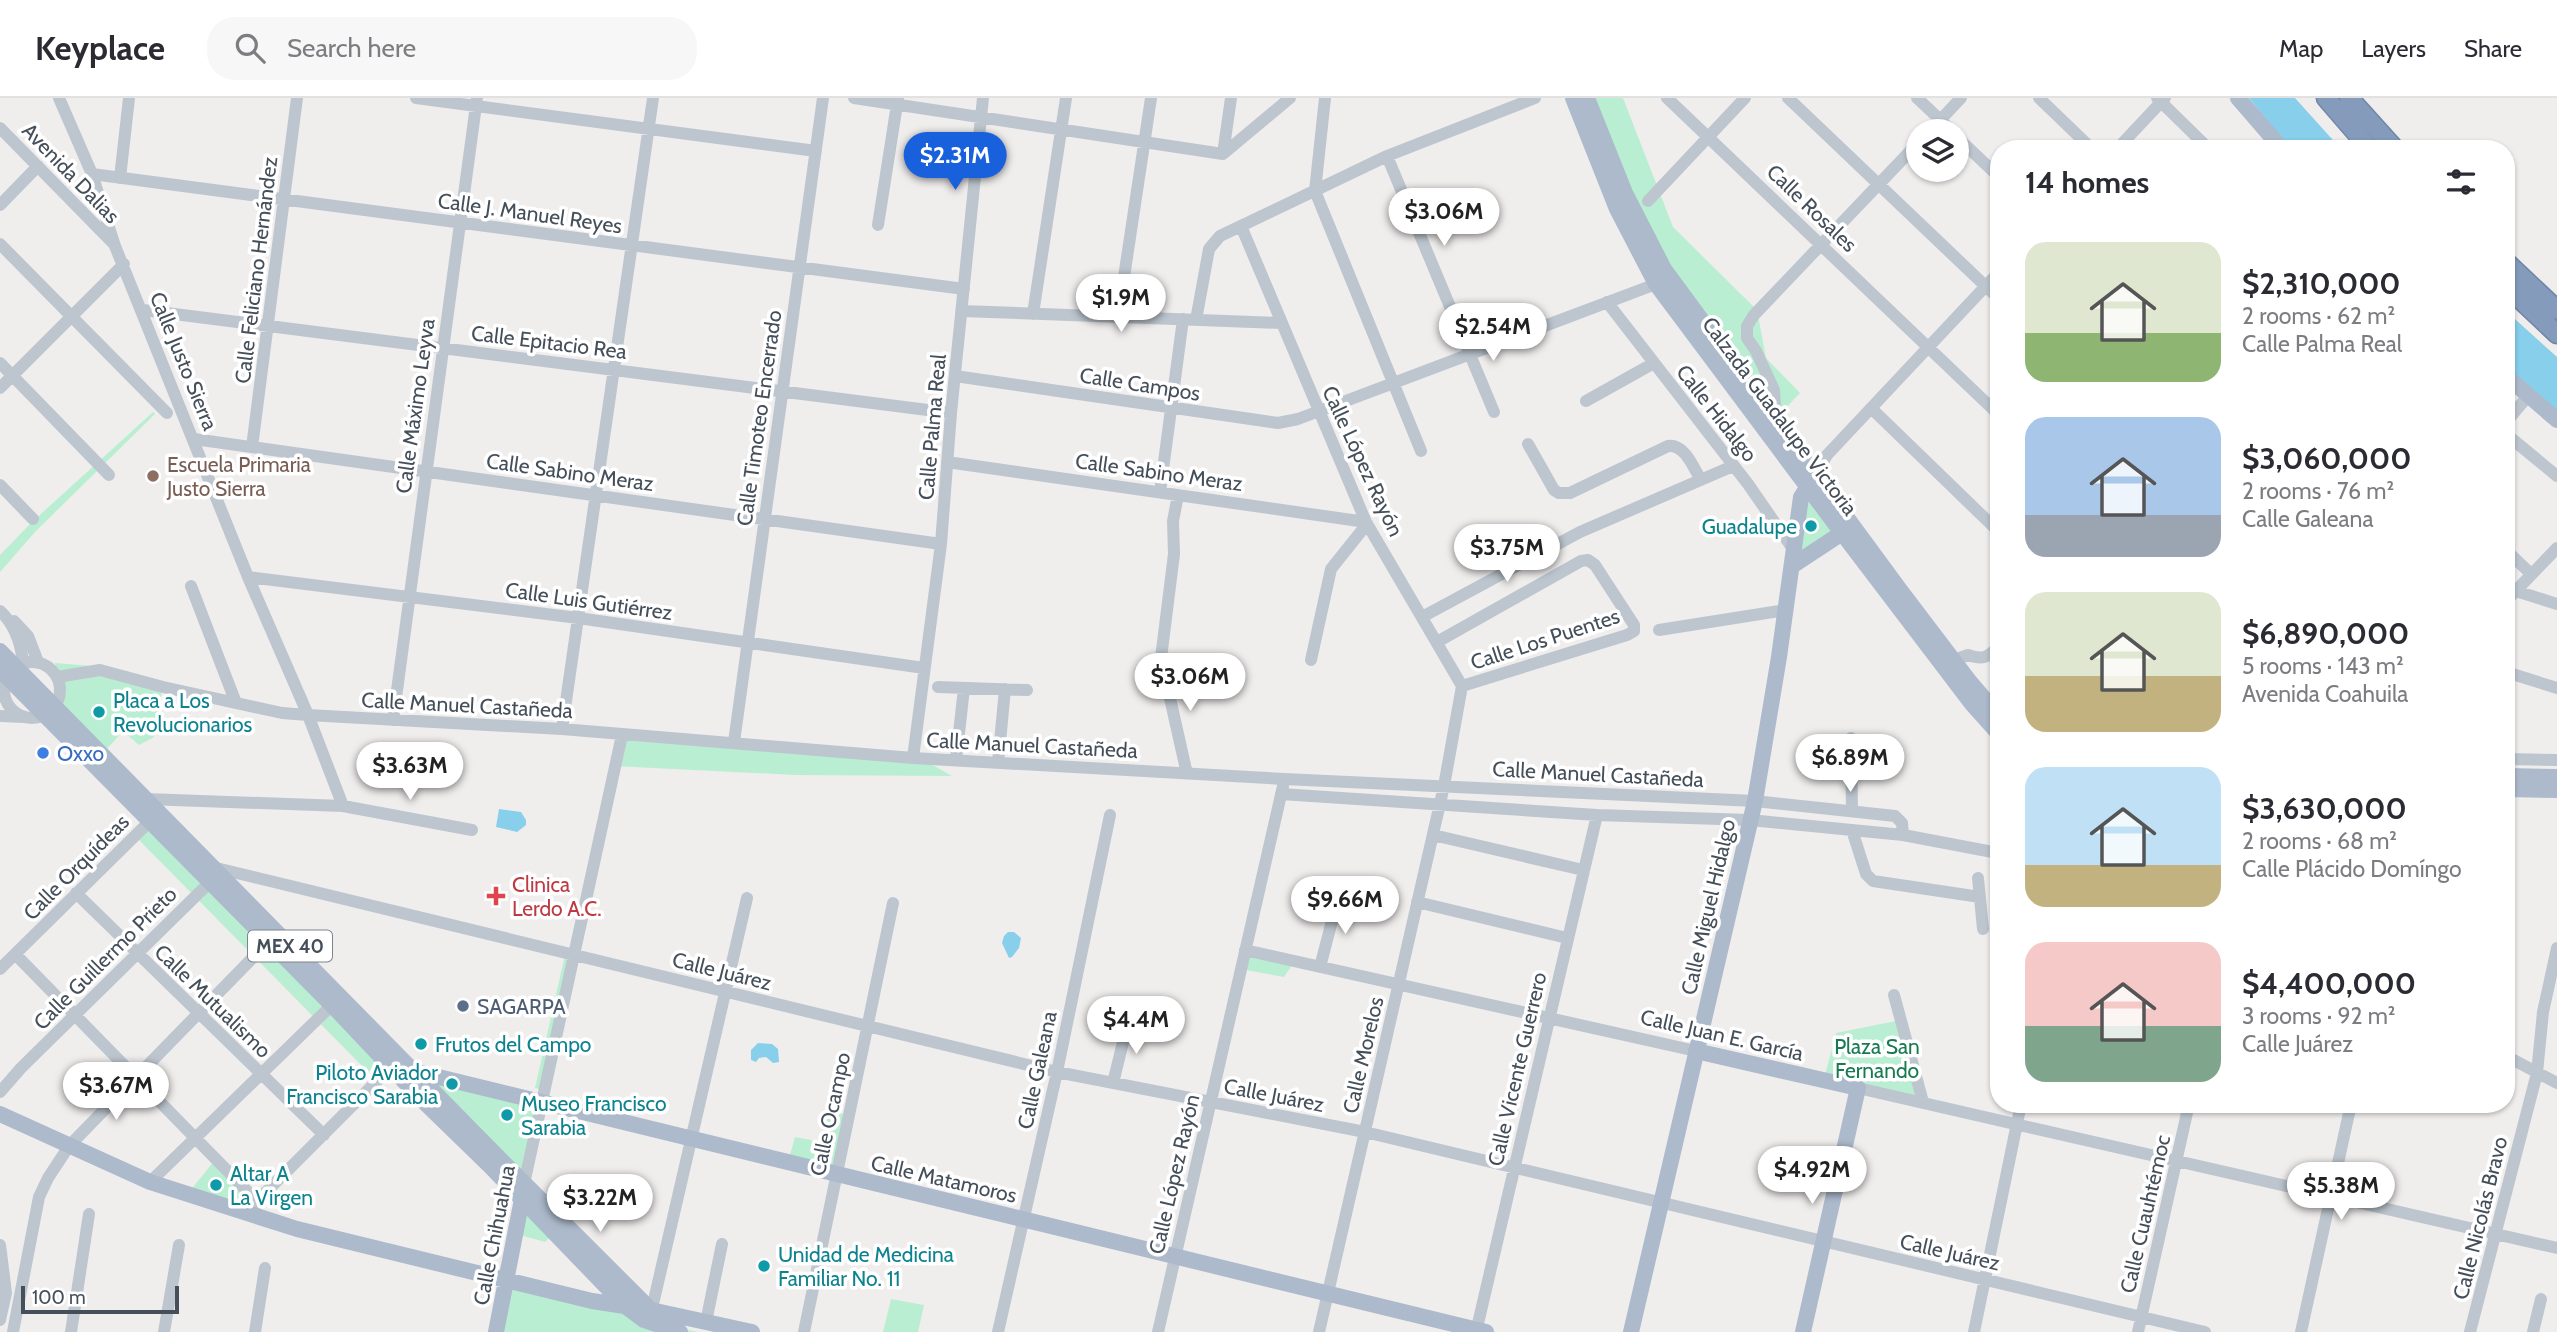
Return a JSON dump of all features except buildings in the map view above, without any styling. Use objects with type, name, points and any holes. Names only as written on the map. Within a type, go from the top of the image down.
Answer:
[{"type":"highway","points":[[2326,98],[2362,140]]},
{"type":"highway","points":[[2349,98],[2387,140]]},
{"type":"highway","points":[[2515,270],[2557,310]]},
{"type":"highway","points":[[2515,294],[2557,334]]},
{"type":"main road","name":"Calzada Guadalupe Victoria","points":[[1573,98],[1617,209],[1656,284],[1990,705]]},
{"type":"main road","name":"Calzada Guadalupe Victoria","points":[[1587,98],[1625,193],[1650,246],[1679,291],[1770,414],[1842,533],[1990,724]]},
{"type":"main road","points":[[2238,98],[2274,140]]},
{"type":"main road","points":[[2515,384],[2557,420]]},
{"type":"main road","name":"Calle Miguel Hidalgo","points":[[1631,1332],[1755,801],[1793,558],[1793,488],[1807,474]]},
{"type":"main road","points":[[1793,558],[1842,533]]},
{"type":"main road","name":"MEX 40","points":[[0,651],[11,669],[150,821],[414,1070],[624,1305],[680,1332]]},
{"type":"main road","name":"MEX 40","points":[[50,711],[146,799],[269,941],[391,1067],[490,1166],[523,1192],[647,1315],[706,1322],[752,1332]]},
{"type":"main road","points":[[2515,776],[2557,777]]},
{"type":"main road","points":[[2515,789],[2557,790]]},
{"type":"main road","name":"Calle Juan E. García","points":[[1696,1051],[1857,1088]]},
{"type":"main road","name":"Calle Matamoros","points":[[391,1067],[405,1071],[414,1070],[691,1140],[1480,1331]]},
{"type":"main road","points":[[1803,1332],[1857,1088]]},
{"type":"main road","points":[[0,1114],[150,1182],[254,1208],[297,1228],[592,1301],[624,1305]]},
{"type":"main road","points":[[490,1166],[510,1197],[515,1228]]},
{"type":"main road","name":"Calle Chihuahua","points":[[496,1332],[523,1192]]},
{"type":"street","name":"Calle Justo Sierra","points":[[59,98],[92,174],[115,246],[143,310],[248,577],[308,715],[342,806]]},
{"type":"street","points":[[120,178],[129,98]]},
{"type":"street","name":"Calle Feliciano Hernández","points":[[252,447],[297,98]]},
{"type":"street","points":[[416,98],[476,102],[816,151]]},
{"type":"street","points":[[562,729],[653,98]]},
{"type":"street","name":"Calle Timoteo Encerrado","points":[[734,743],[823,98]]},
{"type":"street","points":[[854,98],[898,101],[981,117],[1223,154],[1290,98]]},
{"type":"street","name":"Calle Palma Real","points":[[913,758],[941,544],[951,413],[983,98]]},
{"type":"street","points":[[1033,314],[1066,98]]},
{"type":"street","points":[[1118,317],[1151,98]]},
{"type":"street","points":[[1223,154],[1231,98]]},
{"type":"street","points":[[1325,98],[1315,191],[1420,451]]},
{"type":"street","points":[[1160,492],[1171,408],[1190,319],[1209,248],[1220,236],[1387,156],[1507,103],[1535,98]]},
{"type":"street","name":"Calle Rosales","points":[[1667,98],[1990,406]]},
{"type":"street","points":[[1648,201],[1745,98]]},
{"type":"street","points":[[1788,98],[1990,290]]},
{"type":"street","points":[[1917,98],[1939,119]]},
{"type":"street","points":[[1941,119],[1961,98]]},
{"type":"street","points":[[2039,98],[2083,140]]},
{"type":"street","points":[[2125,140],[2161,99],[2200,140]]},
{"type":"street","points":[[878,225],[898,101]]},
{"type":"street","name":"Calle Máximo Leyva","points":[[393,720],[476,102]]},
{"type":"street","name":"Avenida Dalias","points":[[0,128],[115,246]]},
{"type":"street","points":[[1969,148],[1990,168]]},
{"type":"street","points":[[1387,156],[1494,412]]},
{"type":"street","points":[[1770,414],[1775,404],[1774,390],[1747,338],[1747,326],[1754,314],[1906,156]]},
{"type":"street","points":[[0,205],[38,166]]},
{"type":"street","name":"Calle J. Manuel Reyes","points":[[92,174],[964,289]]},
{"type":"street","name":"Calle López Rayón","points":[[1241,226],[1366,523],[1462,687]]},
{"type":"street","points":[[0,244],[167,413]]},
{"type":"street","points":[[0,388],[124,264]]},
{"type":"street","points":[[1807,474],[1990,282]]},
{"type":"street","name":"Calle Campos","points":[[955,376],[1278,423],[1318,411],[1656,284]]},
{"type":"street","name":"Calle Hidalgo","points":[[1607,302],[1733,466],[1793,558]]},
{"type":"street","name":"Calle Epitacio Rea","points":[[143,310],[951,413]]},
{"type":"street","points":[[962,311],[1281,323]]},
{"type":"street","points":[[0,363],[109,475]]},
{"type":"street","points":[[1586,401],[1654,363]]},
{"type":"street","points":[[2515,411],[2528,396]]},
{"type":"street","points":[[1871,408],[1990,523]]},
{"type":"street","name":"Calle Sabino Meraz","points":[[194,439],[941,544]]},
{"type":"street","points":[[2515,441],[2557,476]]},
{"type":"street","points":[[1528,444],[1554,490],[1559,493],[1570,493],[1668,446],[1676,445],[1701,480]]},
{"type":"street","name":"Calle Sabino Meraz","points":[[947,462],[1366,523]]},
{"type":"street","points":[[1423,617],[1580,532],[1733,466]]},
{"type":"street","points":[[0,485],[33,519]]},
{"type":"street","points":[[1178,495],[1173,521],[1174,554],[1161,658],[1188,774]]},
{"type":"street","points":[[1311,660],[1331,569],[1366,523]]},
{"type":"street","points":[[2557,548],[2516,591],[2557,604]]},
{"type":"street","points":[[2515,559],[2532,575]]},
{"type":"street","name":"Calle Los Puentes","points":[[1437,642],[1581,561],[1588,560],[1595,565],[1634,625],[1634,631],[1627,635],[1462,687]]},
{"type":"street","name":"Calle Luis Gutiérrez","points":[[248,577],[578,618],[925,668]]},
{"type":"street","points":[[191,586],[236,703]]},
{"type":"street","points":[[1659,630],[1786,610]]},
{"type":"street","points":[[3,614],[19,624],[28,636],[38,662]]},
{"type":"street","points":[[3,614],[19,640],[4,693],[3,712],[35,718],[50,711],[60,692],[57,677],[46,665],[38,662],[11,669]]},
{"type":"street","points":[[1954,660],[1968,655],[1980,659],[1990,656]]},
{"type":"street","name":"Calle Manuel Castañeda","points":[[57,677],[100,670],[282,713],[308,715],[562,729],[913,758],[1755,801],[1899,817],[1903,835]]},
{"type":"street","points":[[2515,675],[2557,688]]},
{"type":"street","points":[[938,687],[1027,690]]},
{"type":"street","points":[[1444,786],[1462,687]]},
{"type":"street","points":[[956,760],[964,688]]},
{"type":"street","points":[[998,763],[1005,689]]},
{"type":"street","name":"Calle Chihuahua","points":[[523,1192],[622,735]]},
{"type":"street","points":[[1851,738],[1852,811]]},
{"type":"street","points":[[2515,759],[2557,760]]},
{"type":"street","name":"Calle López Rayón","points":[[1158,1332],[1284,779]]},
{"type":"street","name":"Calle Morelos","points":[[1319,1332],[1444,786]]},
{"type":"street","name":"Calle Manuel Castañeda","points":[[1281,794],[1597,814],[1750,820],[1903,835],[1990,851]]},
{"type":"street","points":[[146,799],[342,806],[472,830]]},
{"type":"street","name":"Calle Vicente Guerrero","points":[[1480,1331],[1514,1168],[1597,814]]},
{"type":"street","name":"Calle Galeana","points":[[998,1332],[1057,1072],[1110,815]]},
{"type":"street","name":"Calle Orquídeas","points":[[0,969],[150,821]]},
{"type":"street","points":[[1852,830],[1866,874],[1873,881],[1980,897]]},
{"type":"street","points":[[1433,835],[1583,870]]},
{"type":"street","name":"Calle Juárez","points":[[210,875],[574,954],[1057,1072],[1365,1132],[2205,1332]]},
{"type":"street","name":"Calle Guillermo Prieto","points":[[0,1092],[137,954],[210,875]]},
{"type":"street","points":[[1978,878],[1983,929]]},
{"type":"street","name":"Calle Mutualismo","points":[[76,893],[324,1135]]},
{"type":"street","points":[[647,1315],[747,898]]},
{"type":"street","points":[[1321,967],[1338,898]]},
{"type":"street","points":[[1418,902],[1567,938]]},
{"type":"street","name":"Calle Ocampo","points":[[804,1332],[893,903]]},
{"type":"street","points":[[13,1332],[39,1197],[48,1178],[69,1146],[269,941]]},
{"type":"street","name":"Calle Nicolás Bravo","points":[[2470,1332],[2537,1073],[2543,1012],[2557,948]]},
{"type":"street","name":"Calle Juan E. García","points":[[1245,950],[1696,1051]]},
{"type":"street","points":[[15,954],[194,1138],[254,1208],[391,1067]]},
{"type":"street","points":[[1894,995],[1923,1102]]},
{"type":"street","points":[[150,1182],[332,1005]]},
{"type":"street","points":[[2543,1012],[2557,1017]]},
{"type":"street","points":[[1113,1083],[1128,1022]]},
{"type":"street","points":[[2515,1061],[2557,1083]]},
{"type":"street","name":"Calle Juan E. García","points":[[1857,1088],[2557,1248]]},
{"type":"street","points":[[1973,1332],[2019,1113]]},
{"type":"street","name":"Calle Cuauhtémoc","points":[[2138,1332],[2187,1113]]},
{"type":"street","points":[[2301,1332],[2349,1113]]},
{"type":"street","points":[[71,1332],[89,1214]]},
{"type":"street","points":[[706,1322],[722,1244]]},
{"type":"street","points":[[0,1245],[6,1293],[0,1321]]},
{"type":"street","points":[[164,1332],[179,1245]]},
{"type":"street","points":[[255,1332],[265,1268]]},
{"type":"street","points":[[2533,1332],[2541,1299]]},
{"type":"green space","points":[[1595,98],[1623,98],[1673,227],[1757,310],[1766,358],[1800,393],[1776,418],[1643,230]]},
{"type":"green space","points":[[153,412],[155,414],[36,531],[0,572],[0,555],[31,523]]},
{"type":"green space","points":[[1806,490],[1839,533],[1793,563]]},
{"type":"green space","points":[[55,663],[92,666],[163,684],[154,737],[139,745],[123,731],[105,751],[54,701],[60,687]]},
{"type":"green space","points":[[621,732],[917,756],[952,776],[795,775],[613,766]]},
{"type":"green space","points":[[152,825],[382,1059],[368,1072],[138,839]]},
{"type":"green space","points":[[1245,950],[1295,961],[1284,977],[1241,969]]},
{"type":"green space","points":[[565,955],[574,955],[544,1090],[535,1088]]},
{"type":"green space","name":"Plaza San Fernando","points":[[1901,1020],[1924,1102],[1824,1079],[1836,1033]]},
{"type":"green space","points":[[414,1071],[542,1103],[524,1182]]},
{"type":"green space","points":[[828,1111],[848,1115],[836,1173],[788,1162],[795,1137],[821,1142]]},
{"type":"green space","points":[[218,1156],[260,1196],[251,1216],[186,1196]]},
{"type":"green space","points":[[524,1200],[556,1232],[545,1242],[516,1234]]},
{"type":"green space","points":[[507,1276],[666,1325],[698,1332],[496,1332]]},
{"type":"green space","points":[[891,1299],[924,1305],[918,1332],[883,1332]]},
{"type":"water","points":[[2249,98],[2295,98],[2333,140],[2283,140]]},
{"type":"water","points":[[2515,319],[2557,357],[2557,411],[2515,375]]},
{"type":"water","points":[[499,809],[521,812],[526,825],[517,832],[496,827]]},
{"type":"water","points":[[1008,932],[1014,932],[1021,938],[1019,948],[1009,958],[1002,943]]},
{"type":"water","points":[[758,1043],[772,1044],[778,1049],[779,1062],[773,1063],[766,1057],[759,1058],[756,1062],[751,1060],[751,1050]]},
{"type":"place","name":"Escuela Primaria Justo Sierra","points":[[153,476]]},
{"type":"place","name":"Guadalupe","points":[[1811,526]]},
{"type":"place","name":"Placa a Los Revolucionarios","points":[[99,712]]},
{"type":"place","name":"Oxxo","points":[[43,753]]},
{"type":"place","name":"Clinica Lerdo A.C.","points":[[496,896]]},
{"type":"place","name":"SAGARPA","points":[[463,1006]]},
{"type":"place","name":"Frutos del Campo","points":[[421,1044]]},
{"type":"place","name":"Piloto Aviador Francisco Sarabia","points":[[452,1084]]},
{"type":"place","name":"Museo Francisco Sarabia","points":[[507,1115]]},
{"type":"place","name":"Altar A La Virgen","points":[[216,1185]]},
{"type":"place","name":"Unidad de Medicina Familiar No. 11","points":[[764,1266]]}]
